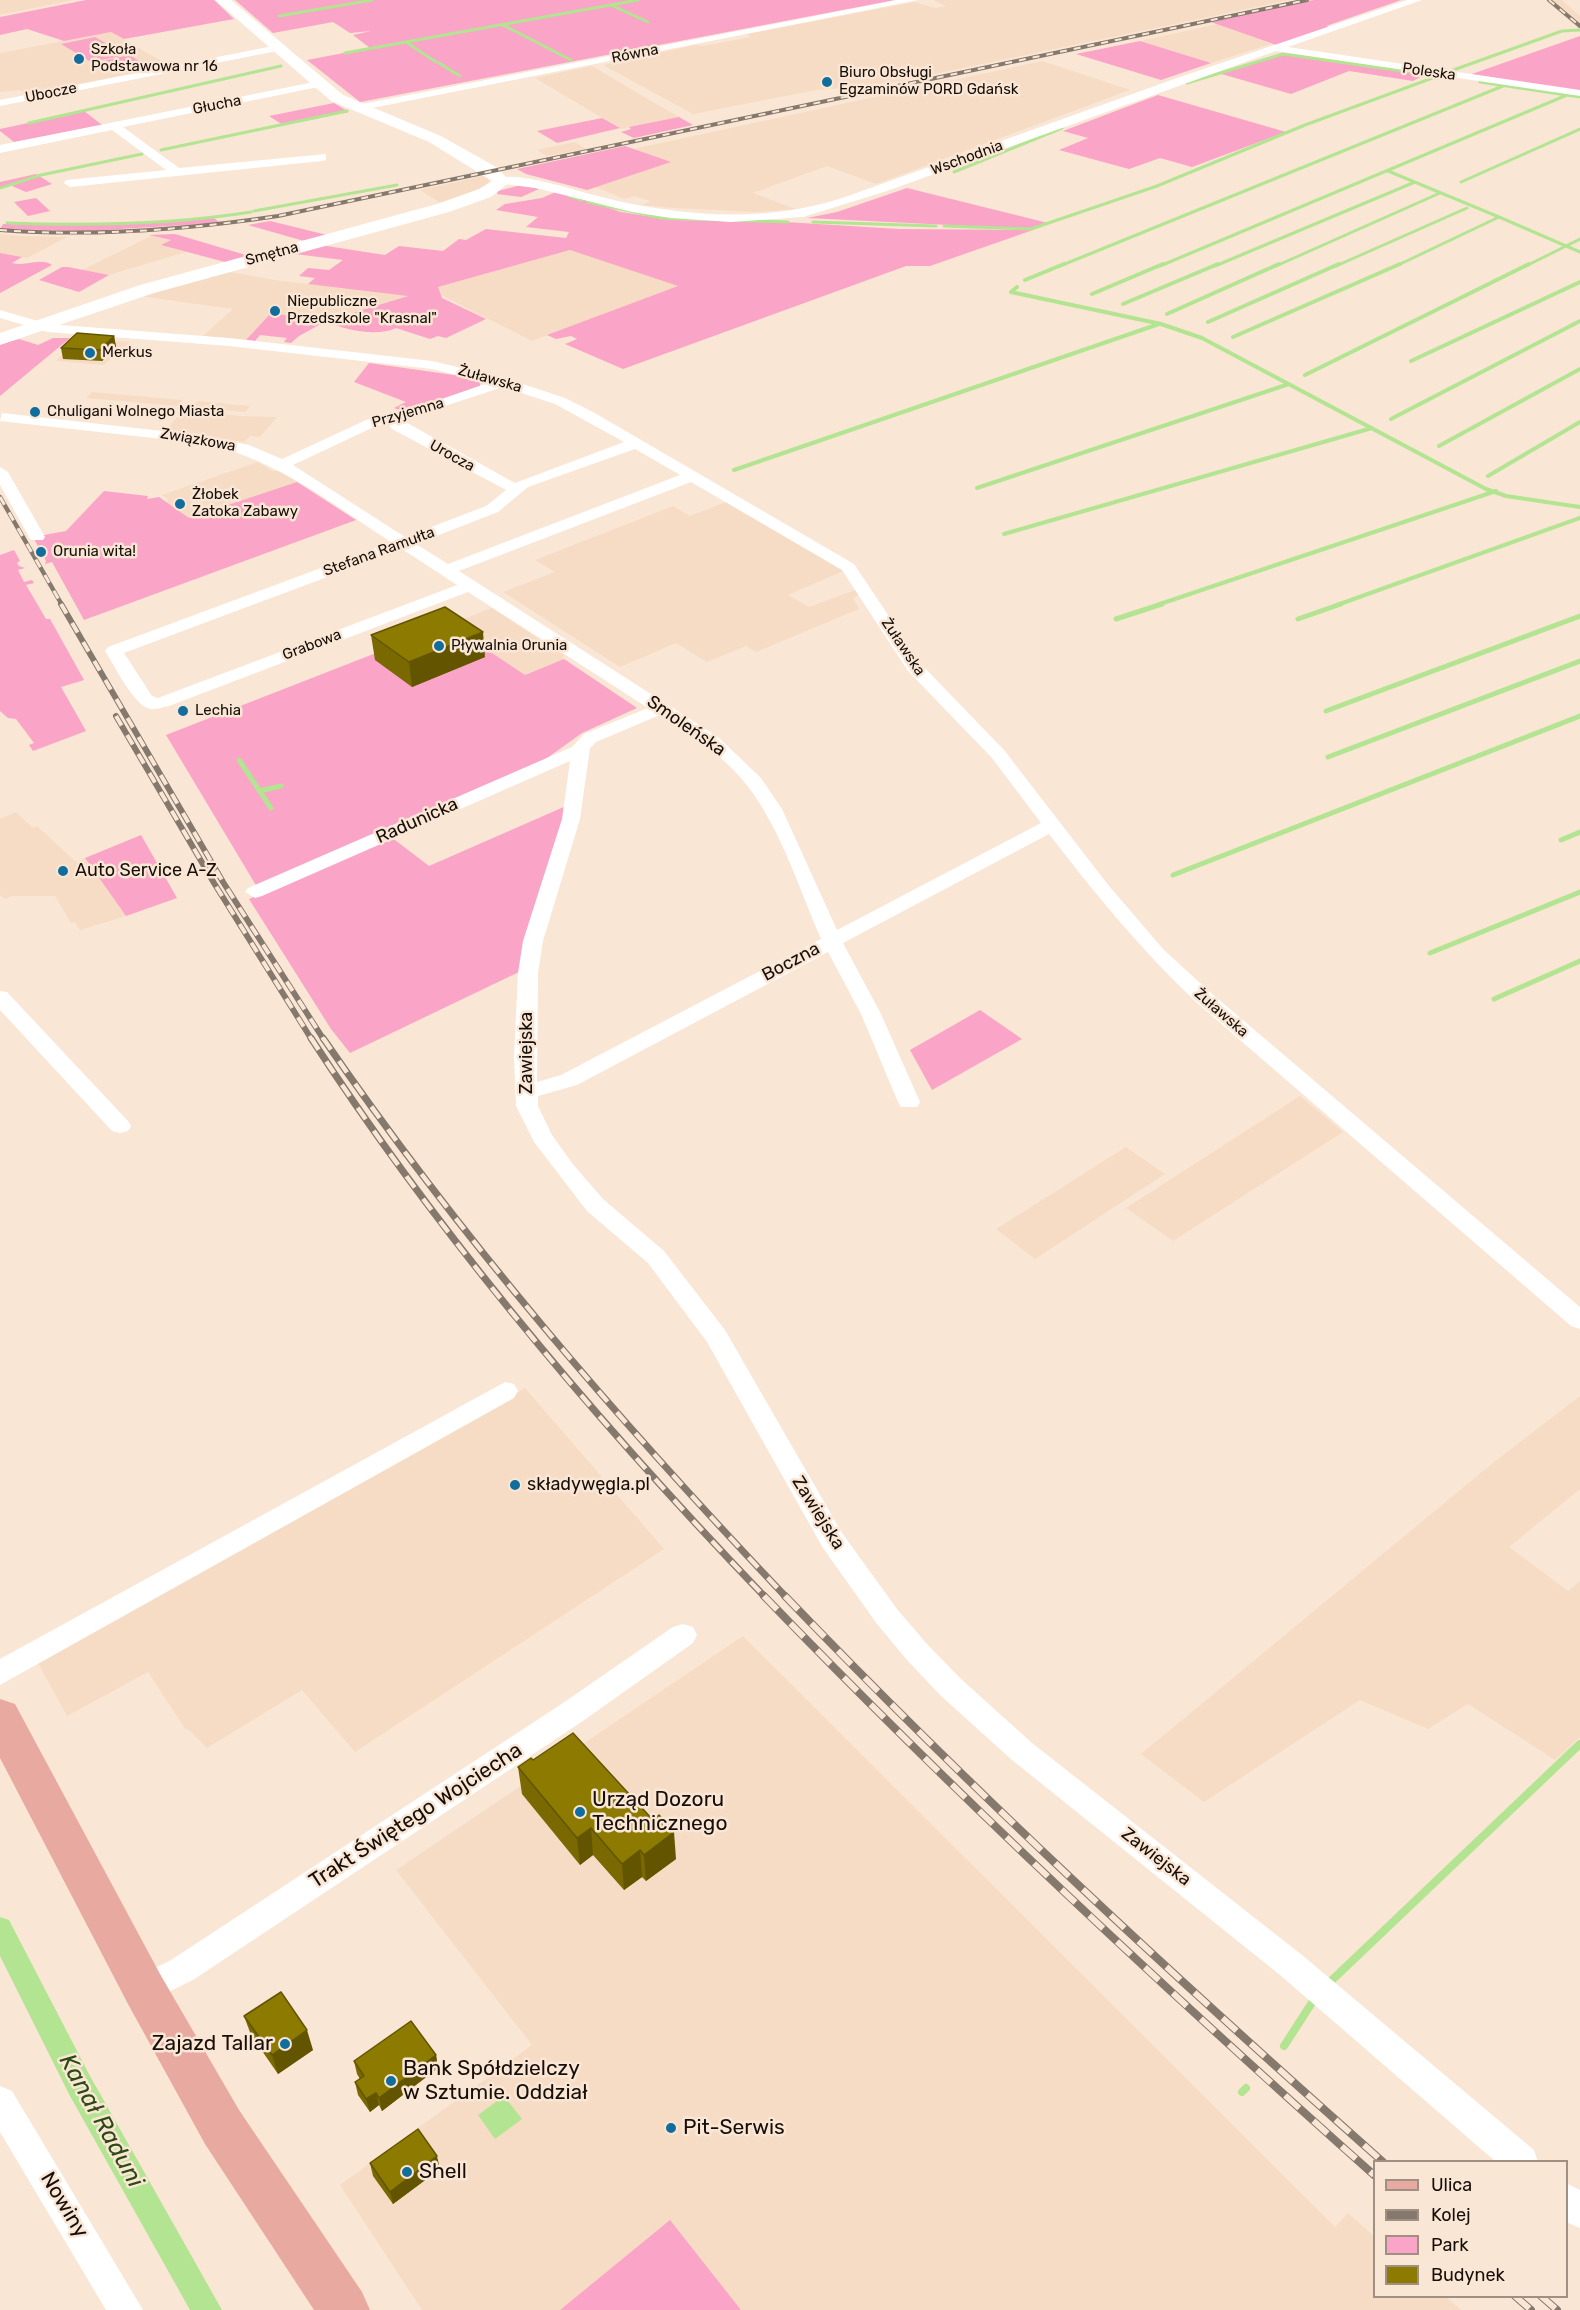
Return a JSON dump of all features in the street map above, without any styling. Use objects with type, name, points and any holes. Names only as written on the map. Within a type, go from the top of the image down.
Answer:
[{"type":"main road","points":[[0,1717],[144,1989],[222,2127],[344,2310]]},
{"type":"street","points":[[222,0],[319,84],[357,108],[420,131],[503,180]]},
{"type":"street","name":"Równa","points":[[357,108],[913,0]]},
{"type":"street","name":"Wschodnia","points":[[503,180],[536,183],[628,207],[662,213],[722,218],[791,215],[883,188],[1181,80],[1417,0]]},
{"type":"street","name":"Ubocze","points":[[0,103],[278,48]]},
{"type":"street","name":"Poleska","points":[[1278,49],[1580,93]]},
{"type":"street","name":"Głucha","points":[[0,149],[319,84]]},
{"type":"street","points":[[114,126],[177,172]]},
{"type":"street","points":[[70,183],[322,157]]},
{"type":"street","name":"Smętna","points":[[0,339],[180,279],[451,206],[495,189],[503,180]]},
{"type":"street","name":"Żuławska","points":[[0,314],[39,327],[338,353],[442,367],[503,382],[567,404],[694,475],[848,567],[857,577],[914,667],[990,745],[1102,890],[1157,954],[1203,998],[1580,1320]]},
{"type":"street","name":"Przyjemna","points":[[282,465],[371,423],[503,382]]},
{"type":"street","name":"Związkowa","points":[[2,417],[207,440],[244,448],[282,465],[405,542]]},
{"type":"street","name":"Urocza","points":[[393,418],[397,426],[505,485],[517,489]]},
{"type":"street","name":"Stefana Ramułta","points":[[153,704],[145,700],[114,651],[485,512],[517,489],[638,443]]},
{"type":"street","points":[[0,472],[37,537]]},
{"type":"street","points":[[448,570],[694,475]]},
{"type":"street","name":"Smoleńska","points":[[405,542],[712,741],[764,794],[832,940],[872,1014],[909,1102]]},
{"type":"street","name":"Grabowa","points":[[153,704],[471,585]]},
{"type":"street","points":[[580,750],[590,738],[662,708]]},
{"type":"street","name":"Radunicka","points":[[255,892],[580,750]]},
{"type":"street","name":"Zawiejska","points":[[580,750],[571,819],[533,941],[530,963],[526,1090],[527,1106],[536,1126],[564,1168],[596,1205],[656,1257],[716,1336],[834,1540],[873,1598],[916,1651],[969,1705],[1084,1802],[1214,1902],[1520,2160]]},
{"type":"street","name":"Boczna","points":[[526,1090],[546,1088],[569,1080],[1052,825]]},
{"type":"street","points":[[0,997],[120,1126]]},
{"type":"street","points":[[0,1673],[505,1391]]},
{"type":"street","name":"Trakt Świętego Wojciecha","points":[[144,1989],[192,1963],[570,1714],[683,1635]]},
{"type":"street","name":"Nowiny","points":[[0,2102],[126,2310]]},
{"type":"street","points":[[1568,2202],[1580,2211]]},
{"type":"shaded area","points":[[0,0],[74,0],[0,15]]},
{"type":"shaded area","points":[[933,0],[1290,0],[882,85],[816,90],[693,114],[603,65],[695,45],[703,46],[751,37],[747,34],[915,2],[935,8],[946,6]]},
{"type":"shaded area","points":[[1298,0],[1316,0],[1134,39],[1126,36]]},
{"type":"shaded area","points":[[1545,0],[1562,0],[1580,16],[1580,30]]},
{"type":"shaded area","points":[[1218,24],[1271,44],[1211,63],[1140,41]]},
{"type":"shaded area","name":"Szkoła Podstawowa nr 16","points":[[111,32],[170,66],[28,94],[21,90],[0,92],[0,53]]},
{"type":"shaded area","points":[[1042,61],[1130,90],[876,184],[827,166],[753,193],[795,209],[757,212],[642,205],[650,201],[634,196],[625,199],[595,187],[670,162],[633,149]]},
{"type":"shaded area","points":[[592,66],[679,117],[621,129],[535,78]]},
{"type":"shaded area","points":[[575,142],[586,149],[547,156],[537,150]]},
{"type":"shaded area","points":[[487,175],[489,182],[487,186],[442,204],[420,190]]},
{"type":"shaded area","points":[[0,234],[67,237],[27,258],[0,253]]},
{"type":"shaded area","points":[[151,236],[171,240],[162,245],[186,252],[109,275],[82,270]]},
{"type":"shaded area","points":[[570,250],[679,286],[532,341],[439,294],[438,287]]},
{"type":"shaded area","points":[[224,271],[281,281],[410,295],[326,321],[271,313],[246,340],[203,336],[233,309],[139,296]]},
{"type":"shaded area","points":[[81,337],[130,342],[104,365],[56,361]]},
{"type":"shaded area","points":[[92,392],[183,400],[177,406],[86,398]]},
{"type":"shaded area","points":[[198,401],[250,406],[245,412],[192,407]]},
{"type":"shaded area","points":[[191,411],[277,417],[260,437],[250,436],[244,442],[166,429],[177,417]]},
{"type":"shaded area","points":[[258,462],[297,482],[189,518],[167,503],[168,499],[162,495]]},
{"type":"shaded area","points":[[731,500],[843,571],[788,595],[809,607],[858,589],[861,594],[853,598],[859,609],[756,652],[746,646],[707,662],[676,643],[620,667],[503,592],[555,572],[535,560],[673,506],[690,516]]},
{"type":"shaded area","points":[[492,608],[565,656],[562,657],[564,659],[525,675],[461,632],[458,621]]},
{"type":"shaded area","points":[[16,812],[33,828],[37,826],[76,862],[85,858],[126,916],[80,930],[75,922],[71,923],[55,896],[12,896],[5,899],[0,895],[0,819]]},
{"type":"shaded area","points":[[1300,1096],[1343,1132],[1173,1241],[1126,1208]]},
{"type":"shaded area","points":[[1126,1147],[1165,1174],[1035,1259],[996,1229]]},
{"type":"shaded area","points":[[525,1388],[664,1549],[355,1752],[302,1690],[207,1748],[188,1729],[186,1730],[148,1672],[67,1716],[38,1663]]},
{"type":"shaded area","points":[[1580,1396],[1580,1489],[1509,1547],[1568,1591],[1580,1581],[1580,1737],[1555,1760],[1468,1704],[1428,1729],[1360,1700],[1204,1802],[1141,1754],[1494,1462]]},
{"type":"shaded area","points":[[743,1636],[1335,2227],[1348,2213],[1373,2235],[1373,2298],[1447,2298],[1461,2310],[741,2310],[670,2221],[560,2310],[422,2310],[340,2185],[532,2045],[396,1870]]},
{"type":"shaded area","points":[[504,2096],[522,2119],[495,2139],[478,2115]]},
{"type":"green space","points":[[86,0],[214,0],[234,19],[124,39],[111,32],[64,41],[27,29],[0,35],[0,17]]},
{"type":"green space","points":[[235,0],[895,0],[360,102],[307,60],[370,48],[353,35],[371,31],[350,33],[333,22],[273,33]]},
{"type":"green space","points":[[1314,0],[1401,0],[1326,26],[1329,27],[1279,46],[1211,22]]},
{"type":"green space","points":[[1580,36],[1580,91],[1469,75]]},
{"type":"green space","points":[[95,37],[126,55],[91,62],[61,44]]},
{"type":"green space","points":[[1140,41],[1211,63],[1161,80],[1076,54]]},
{"type":"green space","points":[[1283,54],[1424,75],[1413,81],[1349,71],[1291,94],[1218,73]]},
{"type":"green space","points":[[130,55],[140,62],[102,69],[92,63]]},
{"type":"green space","points":[[1158,95],[1286,132],[1192,167],[1160,158],[1129,169],[1059,150],[1088,138],[1063,131]]},
{"type":"green space","points":[[334,103],[349,112],[283,125],[269,116]]},
{"type":"green space","points":[[84,111],[102,125],[14,142],[0,131],[0,129]]},
{"type":"green space","points":[[679,117],[693,125],[634,138],[621,132],[631,129],[629,127]]},
{"type":"green space","points":[[602,118],[620,128],[557,143],[537,131]]},
{"type":"green space","points":[[625,146],[671,162],[587,190],[526,174],[517,169]]},
{"type":"green space","points":[[36,174],[52,184],[26,192],[12,186],[20,182],[0,188],[0,182]]},
{"type":"green space","points":[[521,185],[539,189],[521,197],[497,194],[498,191]]},
{"type":"green space","points":[[907,188],[1048,223],[1031,229],[807,218],[837,212]]},
{"type":"green space","points":[[558,191],[621,212],[672,220],[785,222],[899,229],[1033,230],[930,266],[906,266],[623,369],[565,344],[577,339],[571,336],[556,339],[547,335],[678,286],[570,250],[438,287],[442,298],[486,319],[446,338],[438,336],[430,339],[396,328],[379,332],[360,331],[326,321],[408,296],[308,284],[315,278],[299,276],[308,268],[329,270],[343,260],[287,253],[320,245],[385,255],[399,246],[443,251],[459,239],[466,240],[486,229],[566,238],[569,232],[526,227],[538,217],[496,210],[505,204],[542,198]]},
{"type":"green space","points":[[36,198],[50,211],[28,216],[14,202]]},
{"type":"green space","points":[[214,218],[220,223],[87,231],[0,229],[3,224],[105,225]]},
{"type":"green space","points":[[270,221],[327,235],[304,241],[248,225]]},
{"type":"green space","points":[[175,234],[249,256],[225,262],[161,245],[171,240],[149,235]]},
{"type":"green space","points":[[0,253],[22,257],[12,263],[43,262],[52,265],[0,293]]},
{"type":"green space","points":[[62,267],[109,275],[79,292],[39,280]]},
{"type":"green space","points":[[271,313],[326,321],[291,343],[284,342],[287,338],[260,335],[255,341],[246,340]]},
{"type":"green space","points":[[53,338],[70,338],[0,396],[0,344],[19,339],[38,345]]},
{"type":"green space","points":[[369,363],[468,377],[480,381],[480,386],[405,412],[394,408],[406,402],[354,382]]},
{"type":"green space","points":[[297,482],[356,520],[84,620],[52,562],[45,564],[46,561],[33,537],[66,531],[104,491],[148,496],[147,499],[159,497],[189,518]]},
{"type":"green space","points":[[14,550],[20,561],[17,563],[25,568],[18,570],[24,582],[32,580],[34,583],[26,585],[46,619],[50,619],[84,680],[61,687],[86,731],[33,751],[29,745],[34,743],[16,719],[8,718],[0,711],[0,555]]},
{"type":"green space","points":[[458,621],[462,633],[525,675],[564,659],[637,708],[582,733],[536,766],[257,887],[166,735]]},
{"type":"green space","points":[[566,806],[521,971],[350,1053],[331,1029],[249,899],[391,837],[429,866]]},
{"type":"green space","points":[[141,835],[177,898],[126,916],[85,858]]},
{"type":"green space","points":[[980,1010],[1022,1039],[932,1090],[910,1050]]},
{"type":"green space","points":[[670,2220],[741,2310],[560,2310]]},
{"type":"building","points":[[77,333],[114,336],[100,350],[61,348]]},
{"type":"building","points":[[445,607],[483,632],[409,662],[371,635]]},
{"type":"building","points":[[573,1733],[653,1820],[659,1815],[674,1832],[644,1855],[640,1850],[622,1864],[591,1828],[577,1838],[518,1767],[531,1758],[533,1760]]},
{"type":"building","points":[[281,1992],[307,2030],[272,2055],[244,2016]]},
{"type":"building","name":"Bank Spółdzielczy w Sztumie. Oddział","points":[[411,2021],[436,2055],[379,2098],[376,2093],[366,2099],[355,2082],[364,2076],[354,2061]]},
{"type":"building","name":"Shell","points":[[418,2129],[437,2156],[390,2192],[370,2163]]},
{"type":"waterway","points":[[279,16],[372,0]]},
{"type":"waterway","points":[[345,53],[638,0]]},
{"type":"waterway","points":[[611,5],[648,22]]},
{"type":"waterway","points":[[503,25],[538,43]]},
{"type":"waterway","points":[[1445,73],[1562,31],[1580,30]]},
{"type":"waterway","points":[[406,42],[436,62]]},
{"type":"waterway","points":[[540,44],[571,60]]},
{"type":"waterway","points":[[1187,83],[1283,54],[1438,76]]},
{"type":"waterway","points":[[439,63],[460,76]]},
{"type":"waterway","points":[[29,123],[281,66]]},
{"type":"waterway","points":[[944,226],[1031,229],[1157,186],[1305,125],[1438,76]]},
{"type":"waterway","points":[[1438,76],[1452,78]]},
{"type":"waterway","points":[[1480,82],[1567,95]]},
{"type":"waterway","points":[[1060,266],[1503,86]]},
{"type":"waterway","points":[[1160,266],[1567,95]]},
{"type":"waterway","points":[[1567,95],[1580,97]]},
{"type":"waterway","points":[[161,150],[347,111]]},
{"type":"waterway","points":[[954,172],[1062,128]]},
{"type":"waterway","points":[[1461,182],[1580,129]]},
{"type":"waterway","points":[[0,188],[41,175],[142,154]]},
{"type":"waterway","points":[[1388,171],[1415,182]]},
{"type":"waterway","points":[[1215,266],[1415,182]]},
{"type":"waterway","points":[[1415,182],[1499,217]]},
{"type":"waterway","points":[[254,211],[397,185]]},
{"type":"waterway","points":[[1276,266],[1440,193]]},
{"type":"waterway","points":[[569,196],[582,200]]},
{"type":"waterway","points":[[588,202],[662,218],[788,222]]},
{"type":"waterway","points":[[1336,266],[1467,208]]},
{"type":"waterway","points":[[7,223],[129,223],[190,220],[251,212]]},
{"type":"waterway","points":[[1396,266],[1499,217]]},
{"type":"waterway","points":[[1499,217],[1566,246]]},
{"type":"waterway","points":[[813,222],[936,226]]},
{"type":"waterway","points":[[1566,246],[1580,239]]},
{"type":"waterway","points":[[1526,266],[1566,246]]},
{"type":"waterway","points":[[1566,246],[1580,252]]},
{"type":"waterway","points":[[1025,280],[1064,264]]},
{"type":"waterway","points":[[1092,294],[1163,264]]},
{"type":"waterway","points":[[1123,304],[1218,264]]},
{"type":"waterway","points":[[1167,314],[1279,264]]},
{"type":"waterway","points":[[1208,322],[1339,264]]},
{"type":"waterway","points":[[1233,337],[1400,264]]},
{"type":"waterway","points":[[1305,375],[1529,264]]},
{"type":"waterway","points":[[1411,361],[1580,282]]},
{"type":"waterway","points":[[1017,287],[1011,292],[1161,324],[1202,338],[1289,384]]},
{"type":"waterway","points":[[1391,419],[1580,321]]},
{"type":"waterway","points":[[734,470],[1159,324]]},
{"type":"waterway","points":[[1439,446],[1580,369]]},
{"type":"waterway","points":[[977,488],[1289,384]]},
{"type":"waterway","points":[[1289,384],[1372,428]]},
{"type":"waterway","points":[[1488,476],[1580,422]]},
{"type":"waterway","points":[[1004,534],[1372,428]]},
{"type":"waterway","points":[[1372,428],[1494,492]]},
{"type":"waterway","points":[[1157,605],[1494,492]]},
{"type":"waterway","points":[[1494,492],[1506,496],[1580,507]]},
{"type":"waterway","points":[[1337,605],[1580,518]]},
{"type":"waterway","points":[[1116,619],[1162,604]]},
{"type":"waterway","points":[[1298,619],[1341,604]]},
{"type":"waterway","points":[[1326,711],[1580,616]]},
{"type":"waterway","points":[[1328,757],[1580,661]]},
{"type":"waterway","points":[[1173,875],[1580,716]]},
{"type":"waterway","points":[[239,760],[260,791]]},
{"type":"waterway","points":[[260,791],[281,786]]},
{"type":"waterway","points":[[260,791],[271,808]]},
{"type":"waterway","points":[[1561,840],[1580,832]]},
{"type":"waterway","points":[[1430,953],[1580,892]]},
{"type":"waterway","points":[[1494,999],[1580,961]]},
{"type":"waterway","points":[[1331,1981],[1580,1744]]},
{"type":"waterway","name":"Kanał Raduni","points":[[0,1929],[80,2086],[207,2310]]},
{"type":"waterway","points":[[1284,2046],[1315,1998]]},
{"type":"waterway","points":[[1242,2092],[1246,2088]]},
{"type":"railway","points":[[0,230],[70,233],[139,231],[278,216],[1307,0]]},
{"type":"railway","points":[[1549,0],[1580,26]]},
{"type":"railway","points":[[0,497],[62,605]]},
{"type":"railway","points":[[61,604],[223,882],[324,1040]]},
{"type":"railway","points":[[116,716],[214,883],[312,1040]]},
{"type":"railway","points":[[311,1038],[361,1113],[468,1258],[583,1398],[703,1532],[765,1597]]},
{"type":"railway","points":[[323,1038],[376,1113],[486,1257],[603,1396],[786,1597]]},
{"type":"railway","points":[[764,1596],[987,1819],[1218,2034],[1373,2174]]},
{"type":"railway","points":[[785,1596],[857,1670],[1078,1885],[1381,2160]]},
{"type":"railway","points":[[1517,2298],[1531,2310]]},
{"type":"railway","points":[[1543,2298],[1557,2310]]},
{"type":"place","name":"Szkoła Podstawowa nr 16","points":[[79,59]]},
{"type":"place","name":"Biuro Obsługi Egzaminów PORD Gdańsk","points":[[827,82]]},
{"type":"place","name":"Niepubliczne Przedszkole \"Krasnal\"","points":[[275,311]]},
{"type":"place","name":"Merkus","points":[[90,353]]},
{"type":"place","name":"Chuligani Wolnego Miasta","points":[[35,412]]},
{"type":"place","name":"Żłobek Zatoka Zabawy","points":[[180,504]]},
{"type":"place","name":"Orunia wita!","points":[[41,552]]},
{"type":"place","name":"Pływalnia Orunia","points":[[439,646]]},
{"type":"place","name":"Lechia","points":[[183,711]]},
{"type":"place","name":"Auto Service A-Z","points":[[63,871]]},
{"type":"place","name":"składywęgla.pl","points":[[515,1485]]},
{"type":"place","name":"Urząd Dozoru Technicznego","points":[[580,1812]]},
{"type":"place","name":"Zajazd Tallar","points":[[285,2044]]},
{"type":"place","name":"Bank Spółdzielczy w Sztumie. Oddział","points":[[391,2081]]},
{"type":"place","name":"Pit-Serwis","points":[[671,2128]]},
{"type":"place","name":"Shell","points":[[407,2172]]}]
